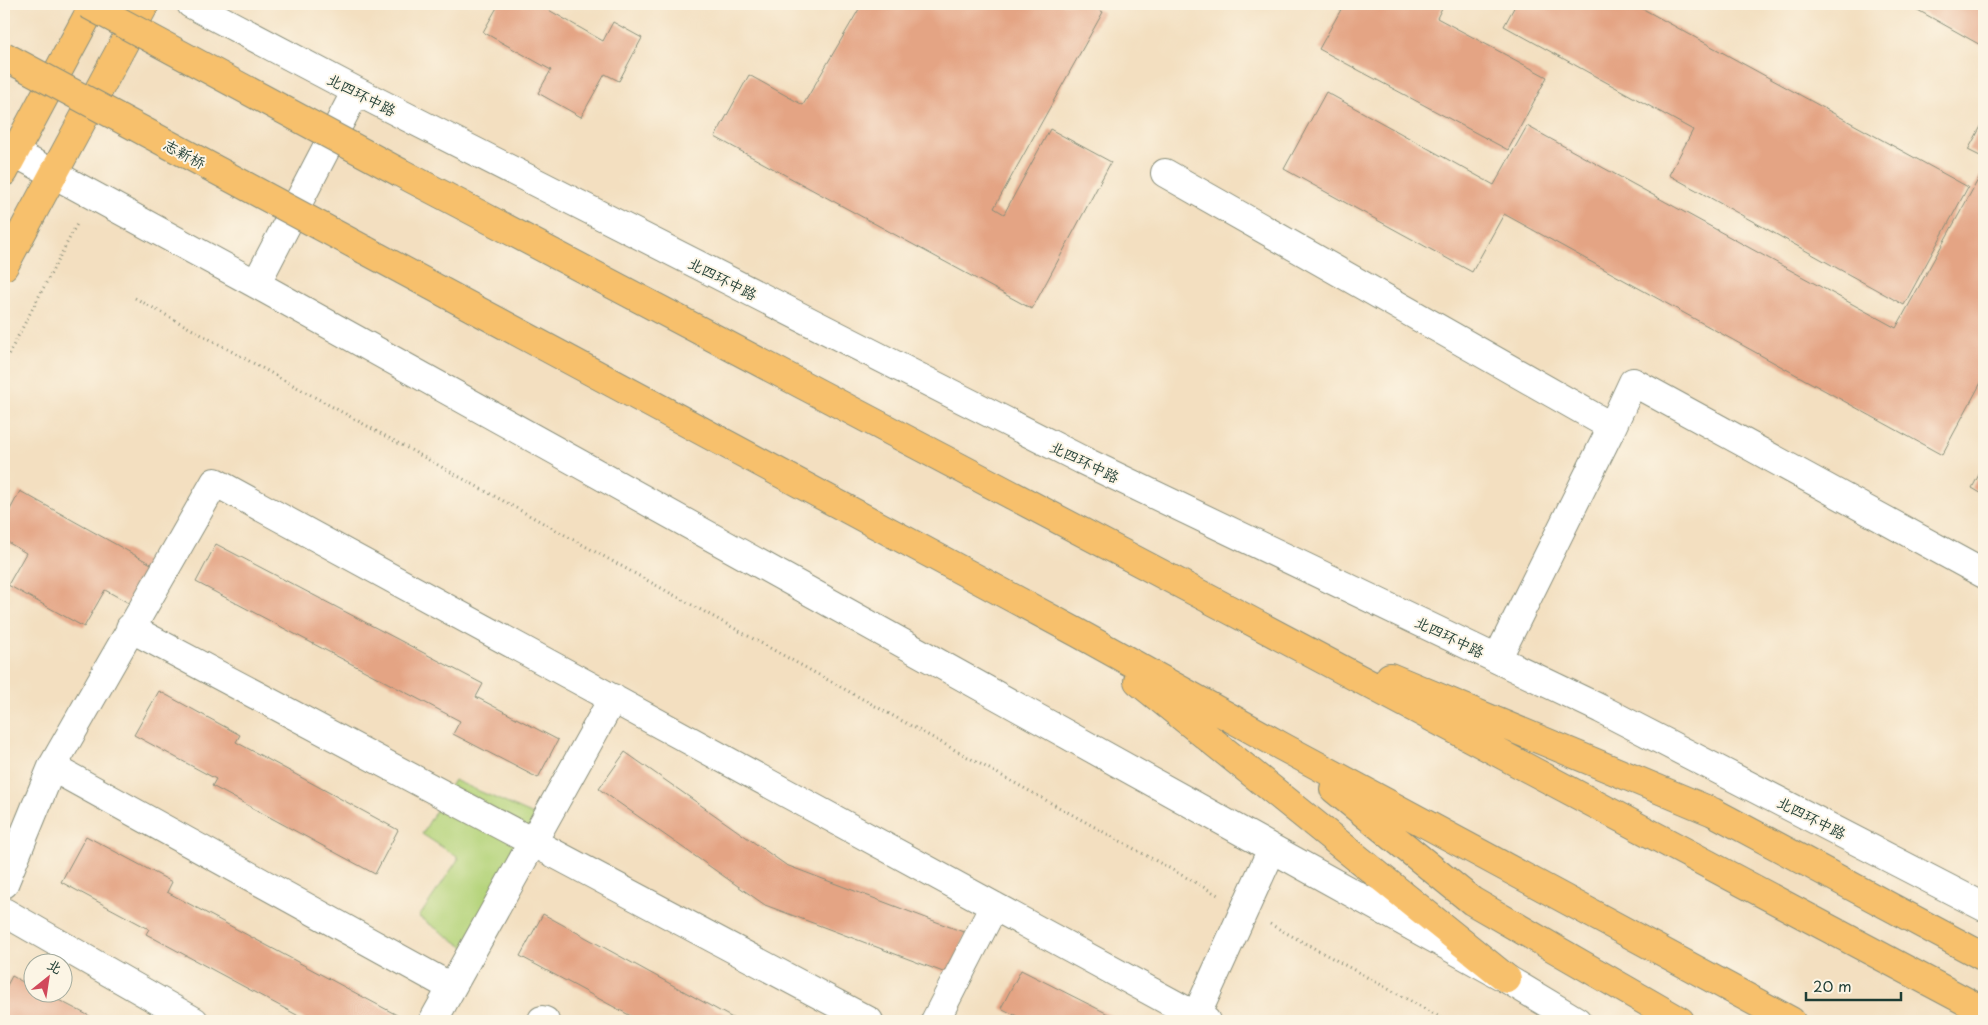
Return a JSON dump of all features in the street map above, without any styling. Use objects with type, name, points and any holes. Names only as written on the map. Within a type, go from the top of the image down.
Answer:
[{"type":"main road","points":[[88,4],[402,173],[1984,1011]]},
{"type":"main road","points":[[7,157],[94,4]]},
{"type":"main road","points":[[4,266],[145,4]]},
{"type":"main road","name":"志新桥","points":[[4,56],[1078,633]]},
{"type":"main road","points":[[1232,611],[1712,812],[1984,956]]},
{"type":"main road","points":[[1078,633],[1283,747],[1791,1021]]},
{"type":"main road","points":[[1078,633],[1507,979]]},
{"type":"main road","points":[[1283,747],[1472,901],[1680,1021]]},
{"type":"street","name":"北四环中路","points":[[191,4],[356,91],[1082,460],[1601,709],[1984,906]]},
{"type":"street","points":[[256,284],[356,91]]},
{"type":"street","points":[[7,157],[52,174],[256,284],[1507,979],[1577,1021]]},
{"type":"street","points":[[1165,173],[1612,427]]},
{"type":"street","points":[[1497,659],[1633,382],[1984,574]]},
{"type":"street","points":[[4,884],[52,767],[215,482],[1201,1019],[1272,849]]},
{"type":"street","points":[[130,628],[869,1021]]},
{"type":"street","points":[[433,1021],[613,698]]},
{"type":"street","points":[[52,767],[451,988]]},
{"type":"street","points":[[935,1021],[994,906]]},
{"type":"street","points":[[4,912],[194,1021]]},
{"type":"path","points":[[4,363],[92,195]]},
{"type":"path","points":[[135,298],[1447,1021]]},
{"type":"green space","points":[[454,780],[545,820],[471,952],[419,917],[459,858],[422,834]]},
{"type":"building","points":[[499,4],[541,4],[603,41],[613,22],[642,38],[619,81],[605,74],[581,117],[538,93],[551,70],[483,32]]},
{"type":"building","points":[[862,4],[1087,4],[1103,12],[994,208],[1004,214],[1050,129],[1111,162],[1032,309],[715,137],[749,75],[803,105]]},
{"type":"building","points":[[1344,4],[1444,4],[1437,18],[1547,77],[1508,150],[1319,49]]},
{"type":"building","points":[[1516,4],[1634,4],[1968,187],[1904,305],[1669,175],[1693,130],[1504,26]]},
{"type":"building","points":[[1907,4],[1984,4],[1984,47]]},
{"type":"building","points":[[1326,92],[1494,185],[1527,126],[1896,328],[1984,169],[1984,377],[1942,455],[1504,214],[1472,272],[1284,169]]},
{"type":"building","points":[[1984,121],[1984,158],[1968,150]]},
{"type":"building","points":[[1984,465],[1984,495],[1972,488]]},
{"type":"building","points":[[20,491],[160,569],[138,608],[105,590],[84,627],[8,585],[26,553],[4,540],[4,521]]},
{"type":"building","points":[[216,544],[483,684],[476,697],[558,740],[538,778],[453,734],[460,721],[196,582]]},
{"type":"building","points":[[159,691],[240,735],[236,742],[398,830],[375,874],[212,786],[216,779],[134,735]]},
{"type":"building","points":[[625,752],[786,865],[966,933],[951,975],[765,905],[599,789]]},
{"type":"building","points":[[86,836],[172,882],[167,892],[408,1021],[308,1021],[146,934],[149,929],[61,882]]},
{"type":"building","points":[[543,914],[738,1021],[640,1021],[520,956]]},
{"type":"building","points":[[1021,970],[1114,1017],[1112,1021],[1026,1021],[1001,1008]]},
{"type":"building","points":[[12,976],[22,982],[22,1002],[62,1002],[99,1021],[4,1021],[4,991]]}]
